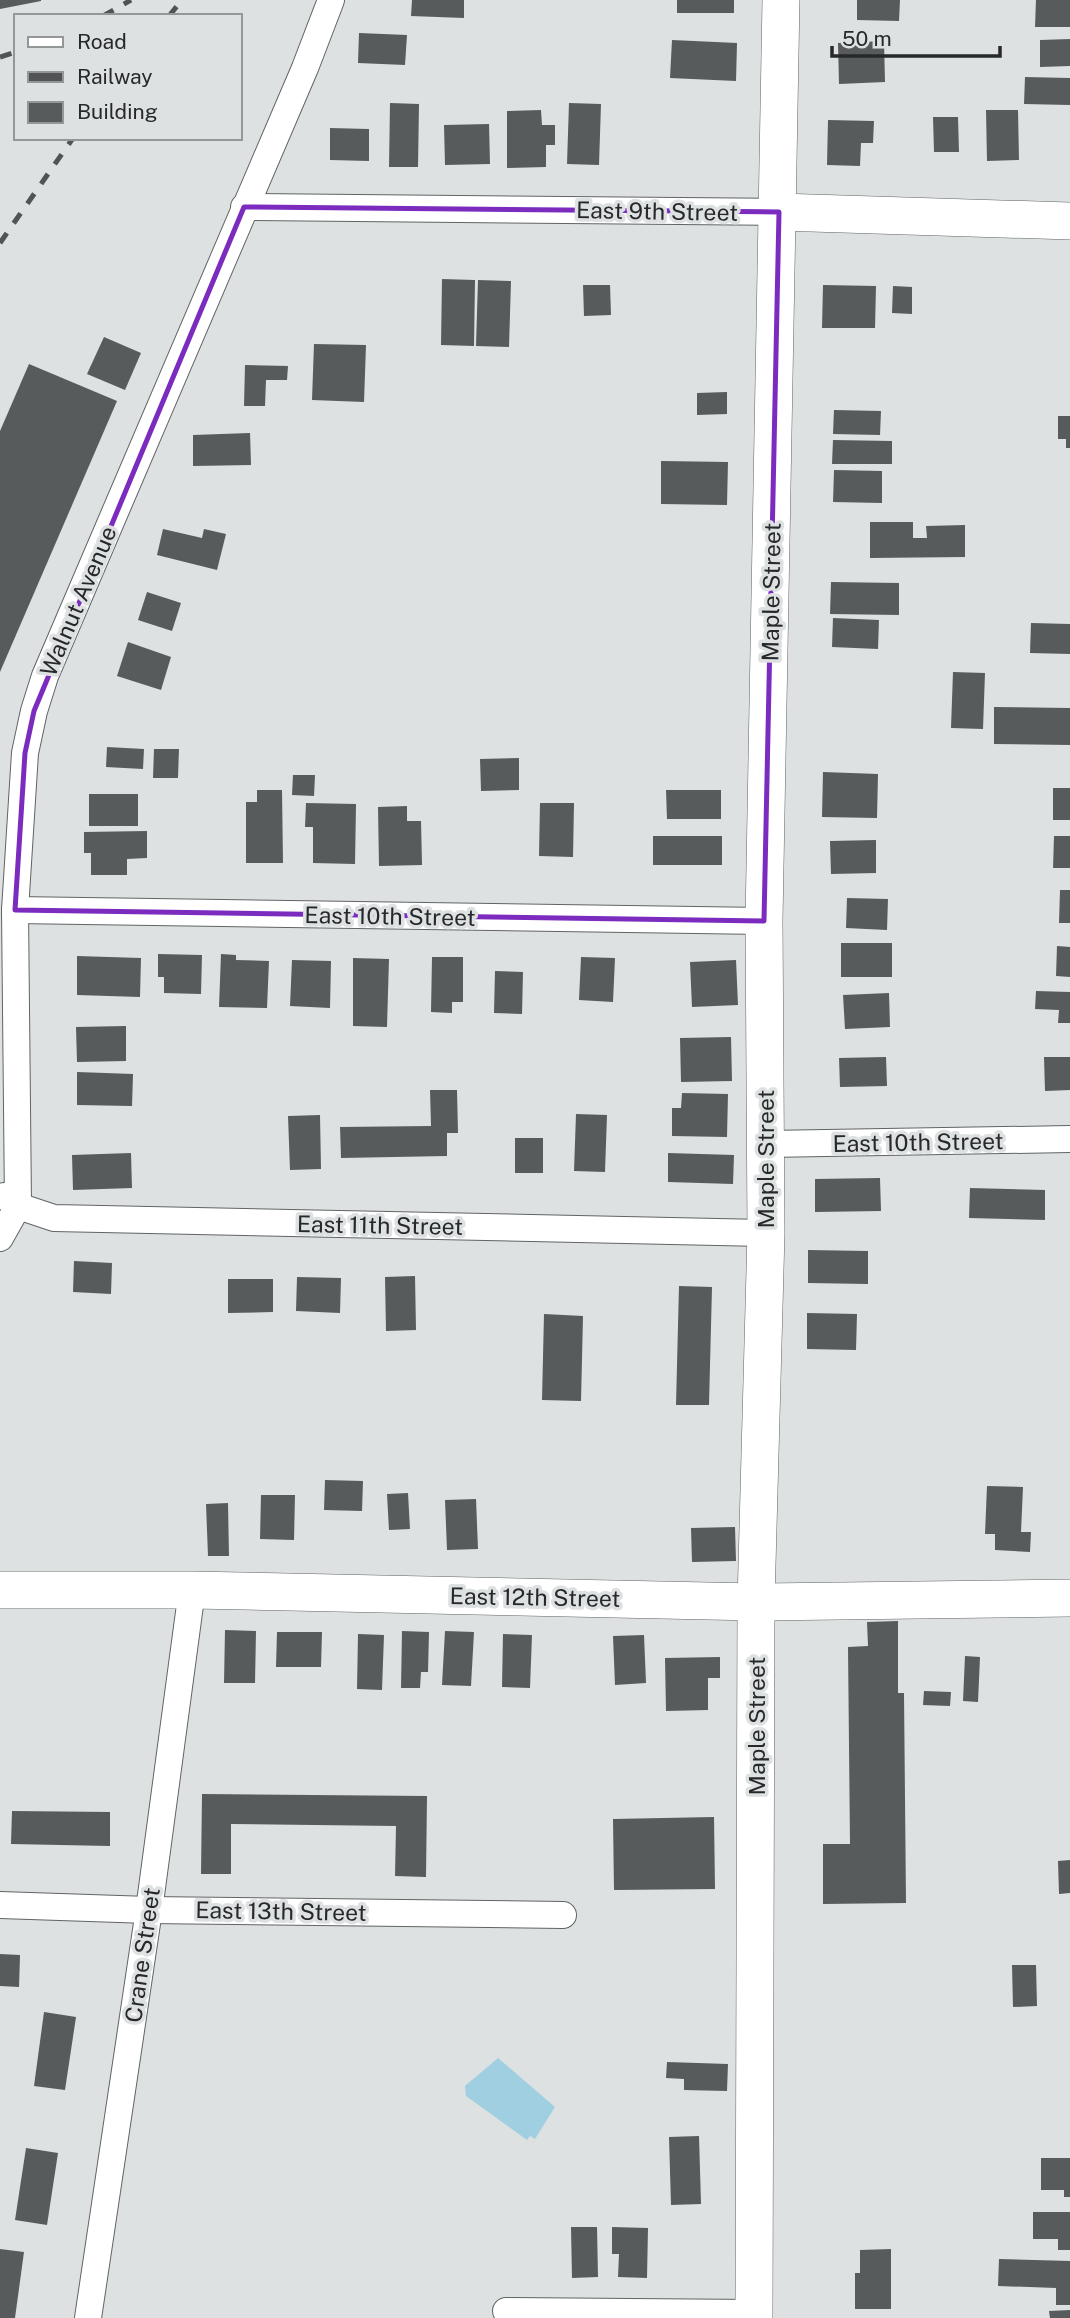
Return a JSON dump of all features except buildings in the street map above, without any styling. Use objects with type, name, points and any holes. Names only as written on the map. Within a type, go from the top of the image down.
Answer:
[{"type":"main road","name":"Maple Street","points":[[754,2316],[756,1602],[766,1233],[764,921],[782,0]]},
{"type":"main road","name":"East 9th Street","points":[[779,212],[1070,221]]},
{"type":"main road","name":"East 12th Street","points":[[0,1590],[192,1590],[756,1602],[1070,1598]]},
{"type":"street","name":"Walnut Avenue","points":[[0,1238],[9,1200],[15,910],[25,753],[34,711],[51,663],[305,68],[331,0]]},
{"type":"street","name":"East 9th Street","points":[[244,207],[779,212]]},
{"type":"street","name":"East 10th Street","points":[[15,910],[764,921]]},
{"type":"street","name":"East 10th Street","points":[[766,1144],[1070,1139]]},
{"type":"street","name":"East 11th Street","points":[[9,1200],[54,1218],[766,1233]]},
{"type":"street","name":"Crane Street","points":[[88,2318],[149,1910],[192,1590]]},
{"type":"street","name":"East 13th Street","points":[[0,1905],[149,1910],[563,1915]]},
{"type":"street","points":[[506,2311],[754,2316]]},
{"type":"highlighted area","points":[[244,207],[779,212],[764,921],[15,910],[25,753],[34,711]]},
{"type":"shaded area","points":[[498,2058],[555,2107],[535,2139],[530,2136],[527,2140],[466,2096],[465,2086]]},
{"type":"railway","points":[[106,14],[131,0]]},
{"type":"railway","points":[[171,14],[182,0]]},
{"type":"railway","points":[[0,57],[14,53]]},
{"type":"railway","points":[[0,243],[72,140]]}]
